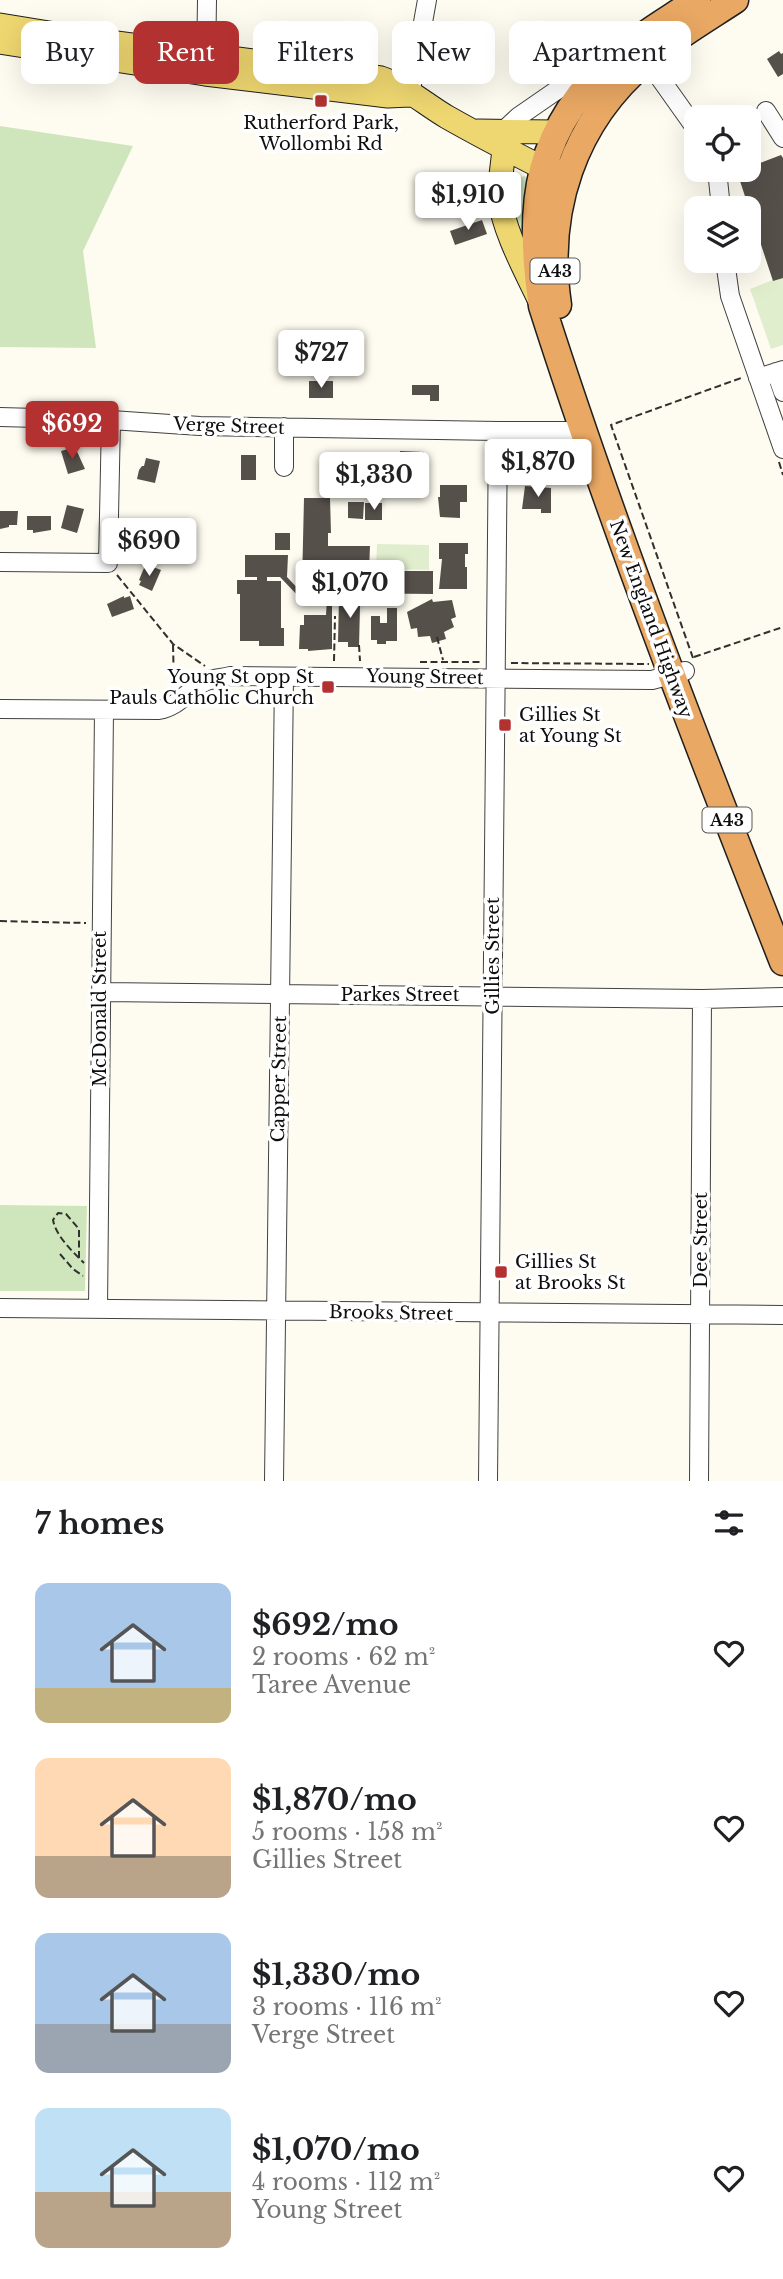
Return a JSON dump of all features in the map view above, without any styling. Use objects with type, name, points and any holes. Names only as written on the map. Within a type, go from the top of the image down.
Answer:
[{"type":"highway","name":"New England Highway","points":[[674,21],[697,0]]},
{"type":"highway","name":"New England Highway","points":[[691,24],[735,0]]},
{"type":"highway","name":"New England Highway","points":[[590,84],[558,132],[555,174],[559,209],[554,257],[560,314],[568,346],[683,668],[783,962]]},
{"type":"highway","name":"New England Highway","points":[[619,84],[584,136],[572,160],[537,192],[534,239],[542,306],[583,426],[683,668],[783,923]]},
{"type":"main road","points":[[0,25],[133,51]]},
{"type":"main road","points":[[0,42],[133,57]]},
{"type":"main road","points":[[239,71],[388,96],[411,95],[471,131],[503,139],[555,174]]},
{"type":"main road","points":[[503,139],[558,132]]},
{"type":"main road","points":[[503,139],[500,200],[520,260],[542,306]]},
{"type":"street","points":[[207,0],[207,21]]},
{"type":"street","points":[[411,95],[427,0]]},
{"type":"street","points":[[503,139],[518,117],[565,84]]},
{"type":"street","points":[[666,84],[684,111]]},
{"type":"street","points":[[766,111],[783,138]]},
{"type":"street","points":[[726,273],[730,296],[783,449]]},
{"type":"street","points":[[758,378],[779,371],[783,392]]},
{"type":"street","name":"Verge Street","points":[[0,417],[200,426],[498,432],[560,431],[583,426]]},
{"type":"street","points":[[0,562],[108,563],[110,420]]},
{"type":"street","points":[[284,428],[284,467]]},
{"type":"street","name":"Gillies Street","points":[[488,1481],[498,432]]},
{"type":"street","name":"Young Street","points":[[173,700],[208,680],[230,676],[652,680],[683,668]]},
{"type":"street","name":"Capper Street","points":[[274,1481],[284,677]]},
{"type":"street","points":[[0,709],[159,710],[173,700]]},
{"type":"street","name":"McDonald Street","points":[[98,1309],[104,710]]},
{"type":"street","name":"Parkes Street","points":[[102,992],[702,999],[783,997]]},
{"type":"street","name":"Dee Street","points":[[699,1481],[702,999]]},
{"type":"street","name":"Brooks Street","points":[[0,1308],[783,1315]]},
{"type":"path","points":[[758,378],[750,374],[611,425],[683,668],[783,627]]},
{"type":"path","points":[[108,563],[173,644],[206,667]]},
{"type":"path","points":[[334,662],[337,623],[335,616]]},
{"type":"path","points":[[437,637],[444,662]]},
{"type":"path","points":[[173,644],[173,700]]},
{"type":"path","points":[[359,645],[360,662]]},
{"type":"path","points":[[0,921],[86,923]]},
{"type":"path","points":[[79,1258],[79,1229],[66,1214],[58,1213],[53,1220],[55,1229],[79,1258],[88,1265]]},
{"type":"path","points":[[60,1254],[78,1273],[88,1277]]},
{"type":"green space","points":[[0,126],[133,146],[83,251],[96,348],[0,347]]},
{"type":"green space","points":[[524,176],[530,179],[523,210],[521,247],[506,186],[518,185]]},
{"type":"green space","points":[[783,276],[783,345],[771,349],[750,289]]},
{"type":"green space","points":[[377,544],[429,545],[429,570],[376,569]]},
{"type":"green space","points":[[0,1205],[87,1206],[85,1291],[0,1291]]},
{"type":"building","points":[[779,51],[783,53],[783,74],[778,77],[767,59]]},
{"type":"building","points":[[781,155],[783,158],[783,278],[773,281],[761,245],[761,196],[745,196],[740,182],[761,182],[761,162]]},
{"type":"building","points":[[482,220],[487,234],[455,245],[450,231]]},
{"type":"building","points":[[309,381],[333,381],[333,398],[309,398]]},
{"type":"building","points":[[412,385],[439,385],[439,401],[430,401],[430,395],[412,395]]},
{"type":"building","points":[[75,447],[85,469],[68,474],[61,451]]},
{"type":"building","points":[[400,451],[424,452],[425,484],[421,484],[421,497],[390,496],[391,455],[400,456]]},
{"type":"building","points":[[241,455],[256,455],[256,480],[241,480]]},
{"type":"building","points":[[146,458],[160,461],[155,483],[137,479]]},
{"type":"building","points":[[440,485],[467,485],[467,502],[460,502],[460,518],[440,517]]},
{"type":"building","points":[[525,486],[551,488],[551,513],[541,513],[541,509],[522,509]]},
{"type":"building","points":[[304,498],[330,498],[331,533],[328,533],[328,546],[370,546],[369,571],[433,571],[433,594],[332,593],[332,649],[308,651],[299,649],[300,625],[304,625],[304,615],[326,615],[327,599],[301,599],[280,577],[267,577],[267,581],[281,581],[281,628],[284,628],[284,646],[259,646],[259,641],[240,641],[240,594],[237,594],[237,580],[257,580],[257,577],[245,577],[245,555],[288,555],[287,577],[303,594],[327,594],[309,593],[309,584],[302,584]],"holes":[[[328,571],[338,571],[338,583],[327,583]]]},
{"type":"building","points":[[348,502],[364,502],[363,519],[348,518]]},
{"type":"building","points":[[365,503],[382,503],[382,520],[365,520]]},
{"type":"building","points":[[67,505],[84,509],[77,533],[61,528]]},
{"type":"building","points":[[0,511],[18,511],[17,525],[0,529]]},
{"type":"building","points":[[27,516],[51,516],[51,530],[33,533],[33,530],[27,530]]},
{"type":"building","points":[[275,533],[290,533],[290,550],[275,550]]},
{"type":"building","points":[[152,537],[168,539],[166,559],[145,557],[146,548],[151,548]]},
{"type":"building","points":[[439,543],[468,543],[468,554],[465,554],[467,589],[439,589],[442,559],[439,559]]},
{"type":"building","points":[[148,565],[161,570],[152,591],[139,585],[144,568]]},
{"type":"building","points":[[130,596],[134,609],[112,617],[107,604]]},
{"type":"building","points":[[339,597],[366,597],[366,606],[360,606],[359,647],[348,647],[348,642],[338,642]]},
{"type":"building","points":[[432,599],[433,602],[452,600],[456,617],[451,619],[454,627],[444,632],[446,639],[432,643],[430,636],[418,637],[417,628],[411,629],[407,612]]},
{"type":"building","points":[[387,608],[397,608],[397,641],[377,644],[377,640],[371,640],[371,616],[380,616],[380,623],[387,623]]},
{"type":"place","name":"Rutherford Park, Wollombi Rd","points":[[321,101]]},
{"type":"place","name":"Young St opp St Pauls Catholic Church","points":[[328,687]]},
{"type":"place","name":"Gillies St at Young St","points":[[505,725]]},
{"type":"place","name":"Gillies St at Brooks St","points":[[501,1272]]}]
